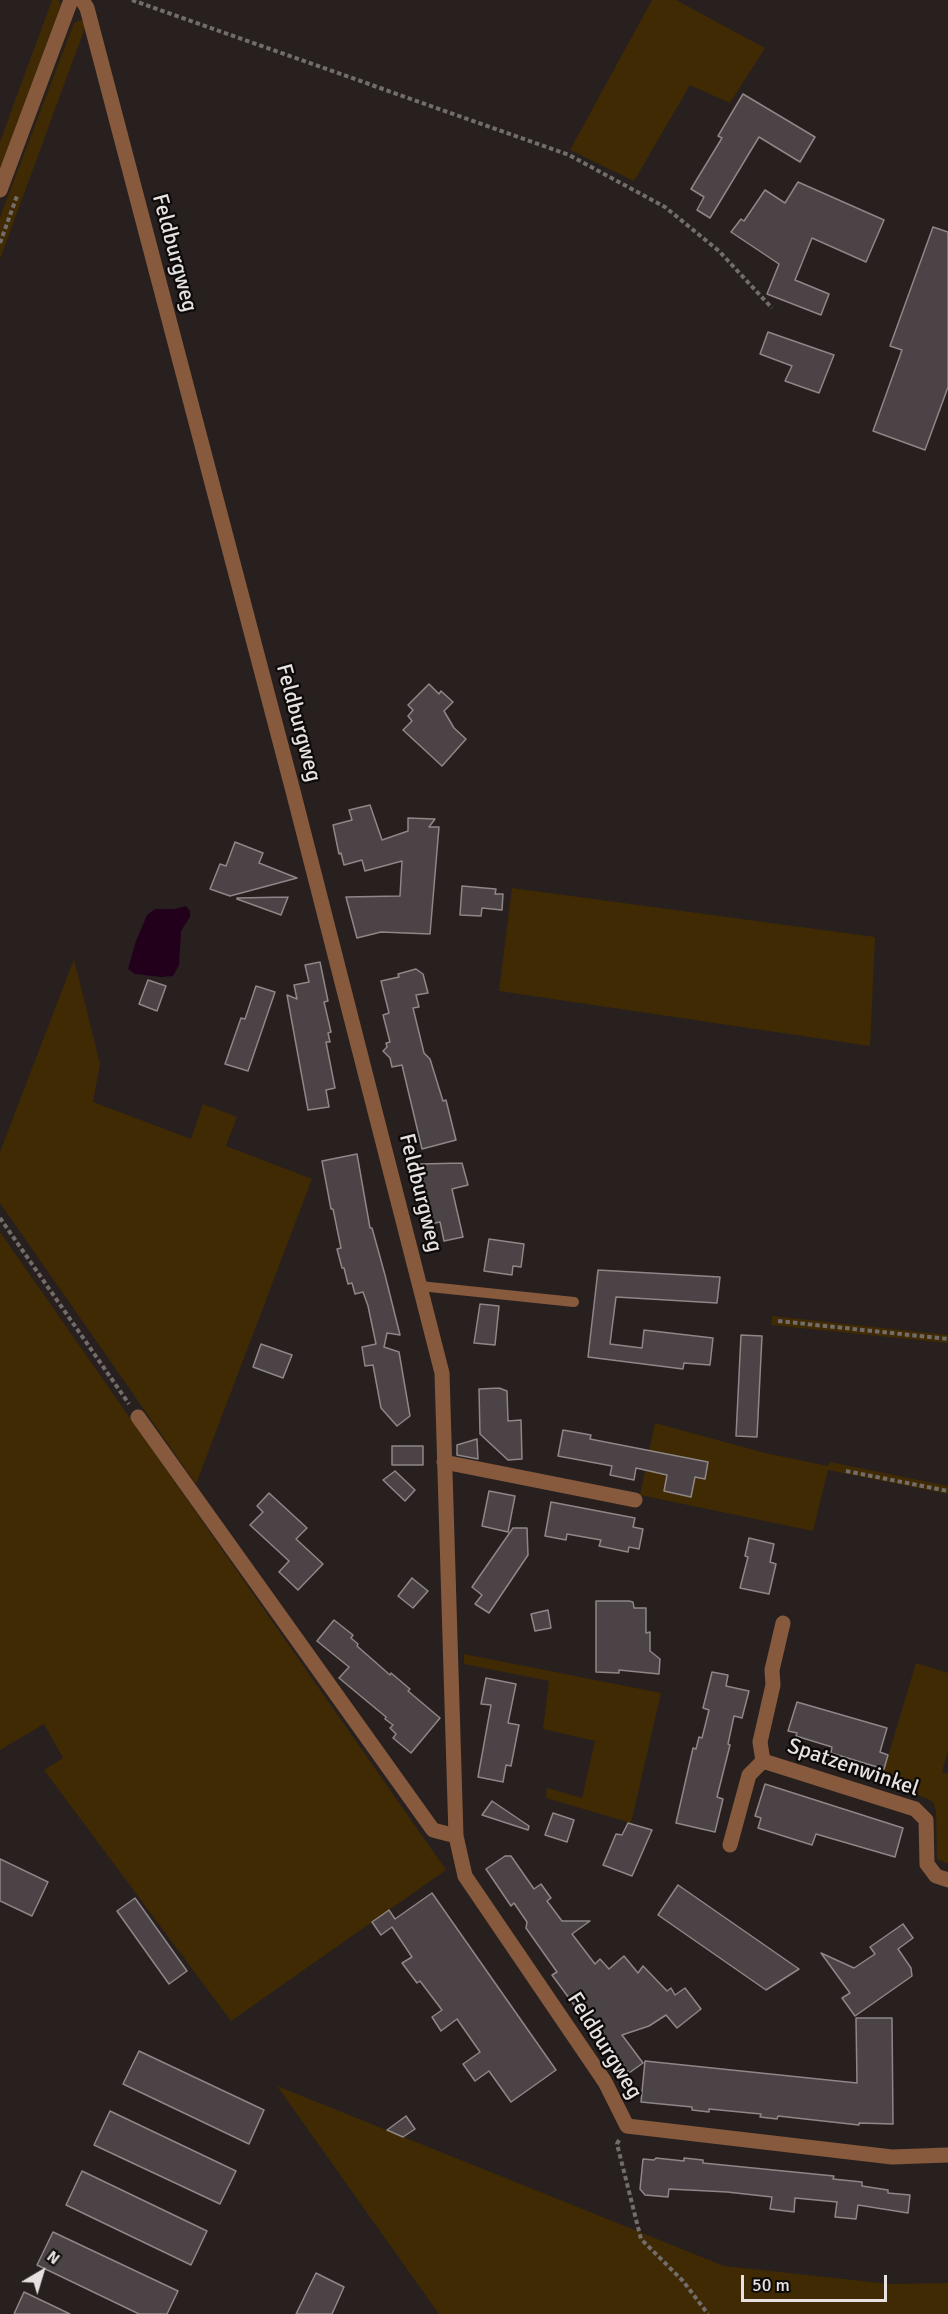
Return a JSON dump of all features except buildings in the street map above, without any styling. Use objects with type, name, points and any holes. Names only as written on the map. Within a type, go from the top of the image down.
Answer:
[{"type":"street","points":[[0,190],[71,0]]},
{"type":"street","name":"Feldburgweg","points":[[82,0],[87,8],[287,768],[442,1373],[456,1836],[465,1876],[605,2082],[627,2126],[892,2157],[948,2155]]},
{"type":"street","points":[[138,1416],[433,1830],[456,1836]]},
{"type":"street","points":[[444,1462],[635,1500]]},
{"type":"street","name":"Spatzenwinkel","points":[[763,1761],[760,1742],[773,1685],[772,1670],[783,1623]]},
{"type":"street","name":"Spatzenwinkel","points":[[730,1845],[749,1775],[763,1761]]},
{"type":"street","name":"Spatzenwinkel","points":[[763,1761],[915,1809],[926,1820],[927,1864],[936,1876],[948,1880]]},
{"type":"lane","points":[[420,1286],[574,1302]]},
{"type":"path","points":[[132,0],[568,155],[665,207],[719,251],[772,308]]},
{"type":"path","points":[[0,1218],[138,1416]]},
{"type":"path","points":[[778,1321],[948,1339]]},
{"type":"path","points":[[846,1471],[948,1491]]},
{"type":"path","points":[[627,2126],[617,2144],[641,2239],[683,2281],[708,2314]]},
{"type":"shaded area","points":[[52,0],[59,0],[61,5],[0,169],[0,142]]},
{"type":"shaded area","points":[[652,0],[676,0],[765,48],[730,103],[690,85],[634,181],[570,150]]},
{"type":"shaded area","points":[[81,20],[86,25],[0,259],[0,217],[74,23]]},
{"type":"shaded area","points":[[512,888],[875,937],[870,1046],[499,991]]},
{"type":"shaded area","points":[[186,906],[190,911],[190,917],[181,931],[179,965],[173,976],[135,974],[128,969],[147,915],[155,909],[175,909]]},
{"type":"shaded area","points":[[74,959],[100,1064],[93,1102],[191,1139],[203,1104],[237,1117],[226,1146],[312,1179],[196,1484],[0,1203],[0,1152]]},
{"type":"shaded area","points":[[0,1232],[446,1870],[231,2021],[44,1770],[63,1758],[44,1724],[0,1750]]},
{"type":"shaded area","points":[[772,1316],[948,1335],[948,1343],[771,1325]]},
{"type":"shaded area","points":[[655,1423],[765,1453],[828,1466],[830,1462],[948,1486],[948,1494],[828,1470],[813,1531],[640,1495]]},
{"type":"shaded area","points":[[464,1654],[661,1693],[631,1823],[546,1798],[547,1788],[582,1798],[595,1741],[543,1729],[549,1681],[464,1664]]},
{"type":"shaded area","points":[[916,1663],[948,1673],[948,1750],[942,1772],[948,1774],[948,1864],[937,1859],[936,1811],[933,1802],[880,1783]]},
{"type":"shaded area","points":[[277,2086],[724,2266],[890,2284],[948,2283],[948,2314],[439,2314]]}]
